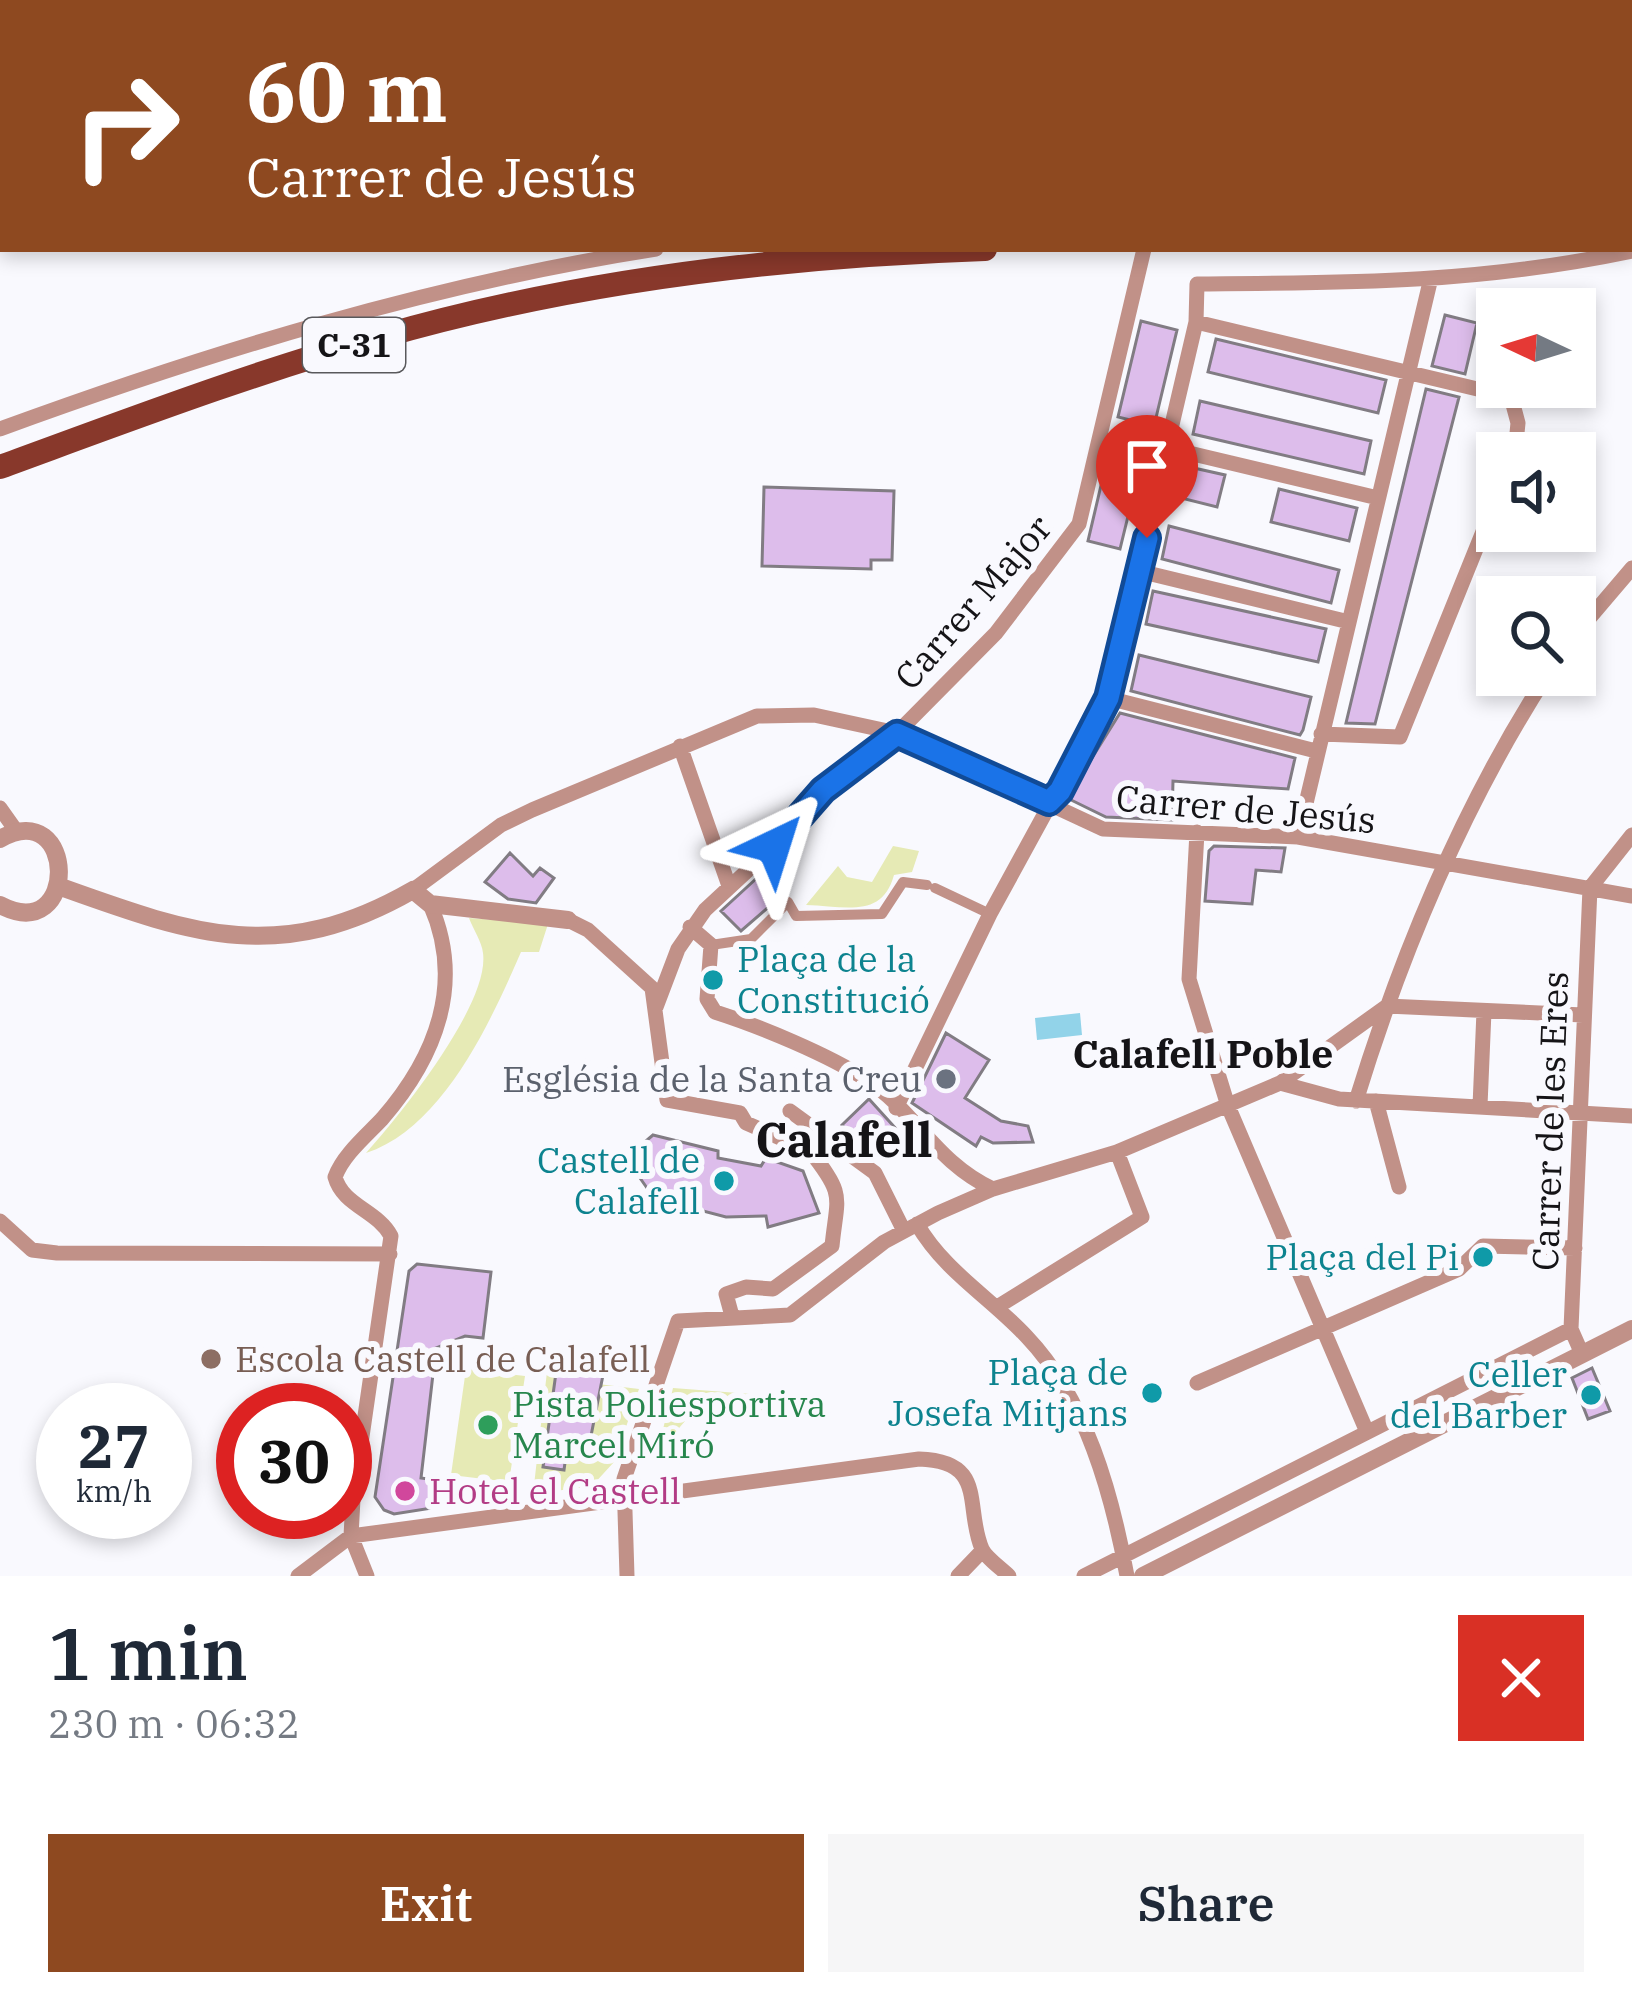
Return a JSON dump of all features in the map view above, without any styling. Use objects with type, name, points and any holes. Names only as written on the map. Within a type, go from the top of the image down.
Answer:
[{"type":"main road","name":"C-31","points":[[0,467],[341,349],[520,302],[719,268],[943,252]]},
{"type":"street","points":[[0,430],[395,302],[545,266],[636,252]]},
{"type":"street","name":"Carrer Major","points":[[690,926],[774,846],[823,790],[897,734],[996,633],[1079,524],[1143,252]]},
{"type":"street","points":[[896,1108],[990,914],[1108,698],[1196,322],[1197,284],[1430,282],[1544,269],[1627,252]]},
{"type":"street","points":[[1298,837],[1430,282]]},
{"type":"street","points":[[1196,322],[1511,397],[1517,432]]},
{"type":"street","points":[[1168,448],[1378,498]]},
{"type":"street","points":[[1108,698],[1318,742],[1400,737],[1476,548]]},
{"type":"street","points":[[1596,610],[1632,568]]},
{"type":"street","points":[[1139,571],[1349,622]]},
{"type":"street","points":[[1356,1101],[1387,1006],[1444,862],[1477,790],[1534,696]]},
{"type":"street","name":"Carrer de Jesús","points":[[413,890],[501,825],[680,746],[757,716],[784,713],[897,734],[1103,829],[1298,837],[1632,896]]},
{"type":"street","points":[[680,746],[729,886]]},
{"type":"street","points":[[0,808],[9,835],[39,835],[60,860],[58,886],[37,909],[19,912],[0,904]]},
{"type":"street","points":[[1197,832],[1189,979],[1228,1106],[1367,1432]]},
{"type":"street","points":[[1590,889],[1632,835]]},
{"type":"street","points":[[711,945],[751,939],[788,902],[796,916],[882,914],[903,882],[931,886],[990,914]]},
{"type":"street","points":[[58,886],[141,919],[218,936],[304,933],[383,908],[413,890],[430,904],[438,922],[448,996],[437,1034],[413,1080],[335,1178],[344,1196],[383,1222],[391,1236],[372,1384]]},
{"type":"street","name":"Carrer de les Eres","points":[[1582,1354],[1571,1329],[1590,889]]},
{"type":"street","points":[[430,904],[568,920],[588,930],[652,988],[664,1096],[740,1113],[746,1124],[810,1151],[832,1180],[840,1210],[832,1246],[772,1289],[746,1287],[726,1294],[732,1316]]},
{"type":"street","points":[[656,1006],[690,926],[711,945]]},
{"type":"street","points":[[711,945],[707,999],[715,1012],[866,1079],[963,1175],[992,1189]]},
{"type":"street","points":[[627,1576],[623,1496],[678,1321],[790,1315],[910,1227],[992,1189],[1117,1152],[1280,1083],[1387,1006],[1583,1015]]},
{"type":"street","points":[[1480,1106],[1484,1011]]},
{"type":"street","points":[[1280,1083],[1356,1101],[1632,1116]]},
{"type":"street","points":[[1376,1101],[1399,1187]]},
{"type":"street","points":[[790,1111],[824,1134],[834,1148],[875,1173],[910,1227],[945,1267],[997,1307],[1057,1372],[1077,1411],[1127,1576]]},
{"type":"street","points":[[810,1151],[824,1134]]},
{"type":"street","points":[[997,1307],[1142,1217],[1117,1152]]},
{"type":"street","points":[[0,1221],[32,1250],[390,1254]]},
{"type":"street","points":[[1197,1383],[1459,1269],[1483,1246],[1575,1248]]},
{"type":"street","points":[[1084,1576],[1571,1329]]},
{"type":"street","points":[[1143,1576],[1632,1329]]},
{"type":"street","points":[[372,1533],[623,1496],[932,1459],[948,1464],[966,1480],[976,1500],[982,1550],[1009,1576]]},
{"type":"street","points":[[298,1576],[347,1539]]},
{"type":"street","points":[[352,1539],[368,1576]]},
{"type":"street","points":[[958,1576],[982,1550]]},
{"type":"green space","points":[[893,846],[919,851],[912,872],[894,875],[881,898],[860,907],[806,905],[838,866],[847,877],[872,882]]},
{"type":"green space","points":[[469,918],[548,924],[539,952],[521,952],[479,1039],[441,1097],[394,1140],[366,1153],[440,1058],[472,1000],[483,953]]},
{"type":"green space","points":[[548,1363],[557,1364],[544,1467],[567,1448],[588,1450],[598,1384],[639,1389],[614,1462],[592,1486],[533,1494]]},
{"type":"green space","name":"Pista Poliesportiva Marcel Miró","points":[[466,1369],[525,1376],[509,1482],[451,1475]]},
{"type":"green space","points":[[673,1388],[791,1397],[790,1420],[691,1414],[657,1454]]},
{"type":"water","points":[[1080,1013],[1082,1035],[1037,1040],[1035,1018]]},
{"type":"building","points":[[1445,315],[1476,323],[1465,374],[1432,366]]},
{"type":"building","points":[[1141,321],[1177,330],[1154,426],[1118,417]]},
{"type":"building","points":[[1216,339],[1386,380],[1378,413],[1208,372]]},
{"type":"building","points":[[1426,389],[1459,397],[1375,724],[1346,723]]},
{"type":"building","points":[[1200,401],[1371,441],[1364,474],[1193,434]]},
{"type":"building","points":[[1110,447],[1143,455],[1120,549],[1088,541]]},
{"type":"building","points":[[1185,466],[1225,475],[1217,507],[1177,497]]},
{"type":"building","points":[[764,487],[894,491],[892,560],[871,560],[871,569],[762,566]]},
{"type":"building","points":[[1279,489],[1357,508],[1349,541],[1271,522]]},
{"type":"building","points":[[1169,526],[1339,570],[1331,603],[1162,559]]},
{"type":"building","points":[[1153,591],[1326,629],[1318,662],[1146,624]]},
{"type":"building","points":[[1139,655],[1311,697],[1303,730],[1300,735],[1131,691]]},
{"type":"building","points":[[1120,713],[1295,758],[1288,789],[1173,781],[1172,820],[1106,817],[1067,798]]},
{"type":"building","points":[[1214,846],[1285,848],[1281,872],[1256,870],[1252,904],[1205,901],[1209,851]]},
{"type":"building","points":[[510,853],[533,876],[540,868],[554,878],[536,903],[508,899],[485,882]]},
{"type":"building","points":[[758,877],[779,898],[741,931],[721,911]]},
{"type":"building","name":"Església de la Santa Creu","points":[[946,1033],[989,1060],[965,1098],[1001,1121],[1028,1126],[1033,1142],[993,1143],[981,1137],[976,1146],[912,1103]]},
{"type":"building","points":[[869,1099],[897,1130],[870,1155],[842,1125]]},
{"type":"building","name":"Castell de Calafell","points":[[653,1135],[718,1151],[718,1158],[761,1166],[766,1158],[803,1171],[819,1213],[768,1227],[766,1216],[726,1217],[692,1208],[681,1214],[683,1202],[656,1184],[647,1188],[626,1158]]},
{"type":"building","points":[[417,1264],[491,1272],[483,1338],[465,1336],[436,1348],[421,1478],[435,1480],[432,1508],[394,1514],[384,1510],[375,1497],[409,1271]]},
{"type":"building","points":[[559,1351],[644,1363],[642,1376],[604,1370],[588,1451],[567,1448],[564,1470],[543,1467]]},
{"type":"building","name":"Celler del Barber","points":[[1592,1368],[1610,1411],[1588,1419],[1572,1378]]},
{"type":"place","name":"Plaça de la Constitució","points":[[713,980]]},
{"type":"place","name":"Església de la Santa Creu","points":[[946,1079]]},
{"type":"place","name":"Castell de Calafell","points":[[724,1181]]},
{"type":"place","name":"Plaça del Pi","points":[[1483,1257]]},
{"type":"place","name":"Escola Castell de Calafell","points":[[211,1359]]},
{"type":"place","name":"Plaça de Josefa Mitjans","points":[[1152,1393]]},
{"type":"place","name":"Celler del Barber","points":[[1591,1395]]},
{"type":"place","name":"Pista Poliesportiva Marcel Miró","points":[[488,1425]]},
{"type":"place","name":"Hotel el Castell","points":[[405,1491]]},
{"type":"district","name":"Calafell Poble","points":[[1203,1054]]},
{"type":"district","name":"Calafell","points":[[844,1140]]},
{"type":"route","points":[[774,846],[823,790],[897,734],[1049,802],[1060,791],[1108,698],[1147,538]]}]
